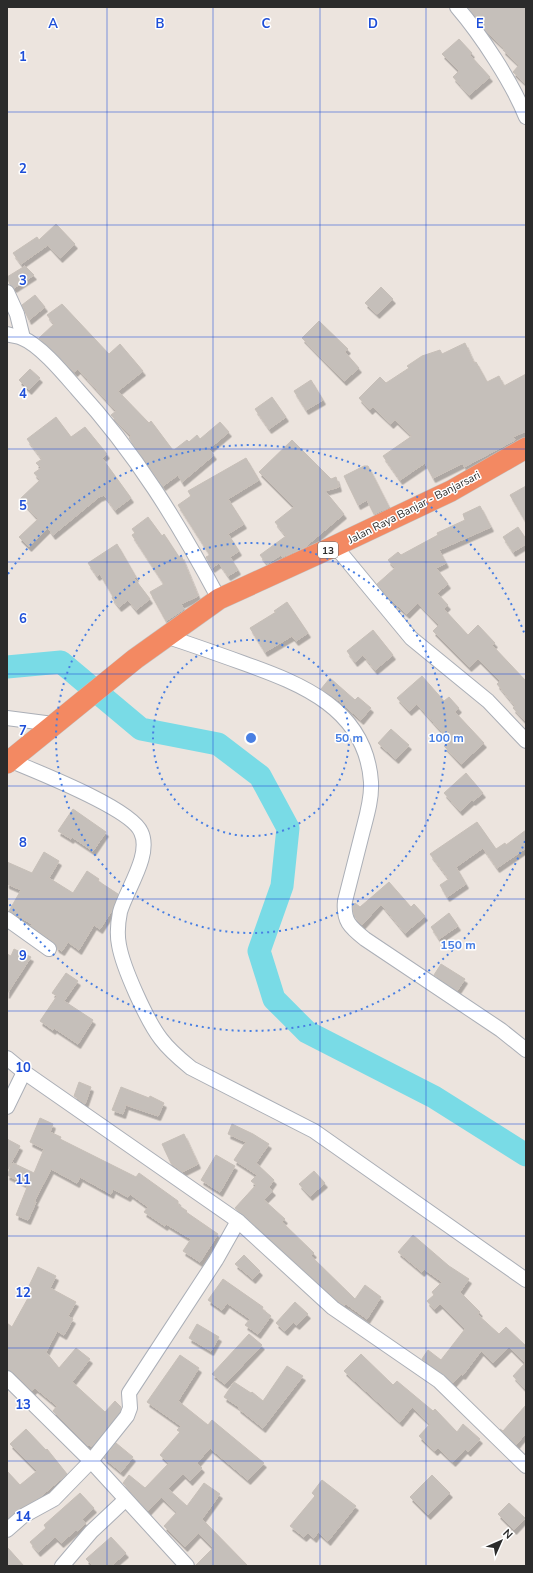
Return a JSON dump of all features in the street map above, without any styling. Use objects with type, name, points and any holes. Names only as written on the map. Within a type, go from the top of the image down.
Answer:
[{"type":"highway","name":"Jalan Raya Banjar - Banjarsari","points":[[60,719],[135,659],[219,599],[451,491],[526,448]]},
{"type":"highway","name":"13","points":[[8,761],[60,719]]},
{"type":"street","points":[[457,7],[502,72],[521,104],[526,117]]},
{"type":"street","points":[[7,292],[17,314],[23,338]]},
{"type":"street","points":[[7,334],[23,338],[54,364],[88,401],[131,455],[180,527],[219,599]]},
{"type":"street","points":[[335,546],[411,638],[488,701],[526,740]]},
{"type":"street","points":[[168,636],[282,677],[318,696],[342,715],[356,732],[367,756],[372,783],[368,810],[345,901],[344,912],[347,922],[365,939],[500,1030],[526,1050]]},
{"type":"street","points":[[7,718],[60,719]]},
{"type":"street","points":[[8,761],[78,789],[124,815],[134,822],[141,832],[144,846],[141,859],[120,912],[118,944],[122,959],[149,1022],[174,1054],[191,1068],[314,1131],[526,1280]]},
{"type":"street","points":[[7,919],[49,949]]},
{"type":"street","points":[[7,1058],[24,1072],[238,1221],[333,1308],[439,1381],[526,1466]]},
{"type":"street","points":[[7,1107],[24,1072]]},
{"type":"street","points":[[7,1530],[23,1516],[50,1503],[91,1461],[126,1416],[130,1408],[129,1393],[216,1260],[238,1221]]},
{"type":"street","points":[[9,1383],[91,1461],[125,1500],[187,1566]]},
{"type":"street","points":[[62,1566],[91,1532],[125,1500]]},
{"type":"building","points":[[468,7],[526,7],[526,84],[513,72],[519,65],[488,33]]},
{"type":"building","points":[[459,39],[472,53],[470,55],[490,77],[469,95],[453,77],[459,71],[442,54]]},
{"type":"building","points":[[56,224],[75,244],[60,258],[48,245],[21,264],[13,253],[37,237],[39,240]]},
{"type":"building","points":[[25,266],[34,275],[14,288],[10,284],[7,277]]},
{"type":"building","points":[[381,287],[393,299],[377,314],[365,303]]},
{"type":"building","points":[[35,295],[45,307],[29,320],[22,305]]},
{"type":"building","points":[[62,304],[109,354],[120,344],[143,371],[118,391],[149,423],[151,421],[172,449],[174,450],[187,440],[189,442],[197,435],[200,439],[220,422],[229,432],[209,449],[214,455],[182,482],[178,475],[163,486],[129,438],[131,436],[111,415],[116,411],[78,369],[75,372],[39,338],[54,324],[47,315]]},
{"type":"building","points":[[319,321],[348,349],[345,352],[359,368],[344,381],[302,338]]},
{"type":"building","points":[[465,343],[474,363],[476,362],[487,382],[499,376],[504,386],[526,374],[526,431],[513,437],[515,440],[464,467],[463,463],[433,478],[425,463],[400,480],[383,456],[412,436],[395,420],[391,424],[373,407],[370,410],[359,398],[380,377],[386,383],[409,368],[407,366],[422,356],[440,350],[442,354]]},
{"type":"building","points":[[30,369],[40,378],[29,390],[19,380]]},
{"type":"building","points":[[311,380],[323,400],[306,410],[294,391]]},
{"type":"building","points":[[272,397],[286,417],[269,429],[255,409]]},
{"type":"building","points":[[56,417],[71,437],[85,427],[107,454],[102,458],[131,498],[115,510],[104,495],[99,497],[53,535],[48,528],[29,547],[19,537],[38,519],[20,499],[40,480],[34,473],[41,468],[36,463],[42,459],[27,439]]},
{"type":"building","points":[[292,440],[331,479],[336,477],[339,487],[325,491],[344,514],[305,547],[282,557],[281,555],[267,564],[260,555],[286,536],[275,522],[294,507],[259,472]]},
{"type":"building","points":[[246,458],[259,480],[228,499],[244,524],[228,534],[239,551],[230,557],[238,570],[228,576],[219,563],[212,568],[206,557],[210,555],[178,505],[191,496],[188,491]]},
{"type":"building","points":[[364,466],[368,466],[389,507],[374,514],[367,500],[358,505],[344,476]]},
{"type":"building","points":[[526,486],[526,522],[510,495]]},
{"type":"building","points":[[480,506],[491,527],[439,550],[446,563],[436,568],[448,584],[437,593],[448,605],[444,609],[468,635],[478,625],[495,643],[492,645],[526,681],[526,722],[513,708],[515,706],[497,684],[500,681],[478,659],[469,667],[433,631],[439,625],[418,603],[407,614],[390,599],[377,584],[395,568],[388,560],[398,552],[401,555],[438,535],[437,533],[465,520],[463,514]]},
{"type":"building","points":[[148,517],[162,536],[164,534],[179,557],[181,555],[198,596],[181,604],[184,609],[166,621],[150,592],[164,584],[132,535],[135,533],[132,529]]},
{"type":"building","points":[[518,527],[526,539],[526,544],[513,552],[503,537]]},
{"type":"building","points":[[117,544],[136,577],[134,578],[150,599],[136,610],[128,600],[119,607],[112,598],[113,596],[100,574],[97,576],[88,563]]},
{"type":"building","points":[[287,602],[308,633],[296,641],[292,636],[265,652],[250,628],[276,612],[274,611]]},
{"type":"building","points":[[373,630],[393,655],[375,670],[363,655],[355,662],[347,651]]},
{"type":"building","points":[[422,676],[444,701],[449,697],[459,708],[455,712],[484,743],[461,764],[444,746],[450,741],[417,704],[409,711],[397,698]]},
{"type":"building","points":[[330,678],[355,700],[358,697],[371,708],[361,720],[338,700],[321,689]]},
{"type":"building","points":[[391,729],[409,745],[396,759],[378,743]]},
{"type":"building","points":[[466,773],[483,793],[473,801],[472,800],[460,811],[444,793]]},
{"type":"building","points":[[73,809],[106,832],[93,851],[72,837],[71,839],[58,831]]},
{"type":"building","points":[[477,822],[496,849],[505,843],[506,845],[526,830],[526,848],[497,868],[483,848],[456,867],[466,884],[447,897],[440,885],[449,879],[430,854]]},
{"type":"building","points":[[44,852],[59,861],[49,878],[73,893],[87,871],[99,879],[98,881],[118,894],[111,912],[100,929],[94,925],[79,950],[68,942],[62,951],[57,948],[54,942],[31,926],[32,924],[9,911],[21,890],[7,884],[7,862],[32,873]]},
{"type":"building","points":[[389,882],[411,907],[414,904],[425,916],[405,933],[381,904],[362,925],[354,916],[353,905],[355,903],[360,907]]},
{"type":"building","points":[[449,913],[458,926],[439,939],[431,927]]},
{"type":"building","points":[[14,949],[31,957],[7,994],[7,954],[11,956]]},
{"type":"building","points":[[441,964],[465,979],[457,991],[434,975]]},
{"type":"building","points":[[66,973],[78,981],[64,1001],[93,1020],[78,1044],[54,1028],[53,1030],[40,1021],[57,996],[52,993]]},
{"type":"building","points":[[79,1082],[91,1087],[85,1104],[74,1096]]},
{"type":"building","points":[[121,1087],[149,1098],[150,1096],[164,1103],[158,1116],[126,1105],[123,1114],[112,1110]]},
{"type":"building","points":[[40,1118],[53,1124],[50,1132],[61,1137],[60,1139],[136,1177],[139,1173],[178,1201],[178,1205],[187,1211],[186,1212],[218,1234],[200,1262],[183,1251],[191,1239],[166,1224],[165,1226],[144,1212],[148,1207],[130,1194],[128,1197],[113,1189],[111,1194],[80,1177],[77,1183],[51,1169],[34,1202],[36,1202],[28,1220],[16,1215],[28,1185],[7,1175],[13,1163],[34,1173],[44,1149],[30,1142]]},
{"type":"building","points":[[232,1124],[269,1144],[256,1163],[274,1180],[269,1187],[273,1191],[264,1200],[285,1219],[282,1222],[314,1253],[311,1256],[355,1299],[365,1285],[381,1297],[367,1319],[346,1304],[344,1305],[338,1301],[235,1208],[256,1185],[251,1181],[257,1175],[234,1160],[246,1142],[228,1134]]},
{"type":"building","points":[[184,1134],[198,1164],[182,1172],[171,1163],[162,1144]]},
{"type":"building","points":[[7,1139],[20,1146],[7,1171]]},
{"type":"building","points":[[216,1155],[235,1166],[220,1192],[201,1180]]},
{"type":"building","points":[[314,1171],[325,1183],[310,1196],[299,1184]]},
{"type":"building","points":[[413,1235],[449,1266],[469,1279],[460,1292],[480,1312],[477,1314],[499,1334],[506,1327],[526,1346],[526,1390],[513,1376],[525,1363],[509,1347],[493,1363],[481,1351],[463,1375],[461,1374],[453,1383],[422,1359],[428,1350],[441,1360],[465,1329],[440,1304],[434,1309],[427,1301],[434,1295],[432,1292],[442,1282],[424,1269],[422,1272],[398,1252]]},
{"type":"building","points":[[244,1255],[260,1271],[253,1279],[235,1264]]},
{"type":"building","points":[[38,1267],[56,1276],[50,1288],[76,1302],[68,1316],[73,1319],[64,1335],[57,1331],[46,1352],[59,1368],[76,1348],[90,1359],[72,1382],[105,1412],[115,1401],[121,1407],[120,1412],[91,1447],[89,1445],[88,1446],[53,1411],[57,1406],[35,1388],[32,1391],[13,1372],[7,1370],[7,1323],[12,1327],[33,1289],[29,1286]]},
{"type":"building","points":[[223,1279],[263,1307],[262,1309],[271,1316],[258,1334],[245,1325],[250,1319],[227,1303],[222,1310],[208,1300]]},
{"type":"building","points":[[295,1302],[308,1314],[297,1325],[293,1322],[285,1331],[276,1323]]},
{"type":"building","points":[[197,1324],[219,1337],[211,1351],[189,1338]]},
{"type":"building","points":[[249,1334],[262,1345],[225,1384],[212,1374]]},
{"type":"building","points":[[361,1354],[393,1385],[397,1381],[433,1411],[435,1409],[457,1432],[463,1424],[480,1439],[468,1452],[465,1449],[453,1462],[438,1448],[435,1451],[419,1436],[430,1424],[412,1407],[400,1422],[344,1371]]},
{"type":"building","points":[[180,1355],[199,1368],[178,1401],[208,1425],[212,1420],[264,1463],[248,1480],[210,1448],[197,1463],[202,1468],[190,1481],[183,1474],[168,1489],[187,1506],[204,1483],[220,1494],[202,1519],[248,1566],[195,1566],[213,1548],[198,1533],[185,1547],[164,1526],[177,1512],[161,1497],[148,1511],[123,1483],[129,1475],[145,1488],[169,1463],[160,1455],[180,1432],[177,1430],[181,1426],[147,1402]]},
{"type":"building","points":[[287,1366],[303,1376],[263,1428],[238,1408],[239,1407],[224,1397],[234,1382],[251,1393],[252,1392],[263,1401]]},
{"type":"building","points":[[526,1405],[526,1433],[516,1445],[500,1429],[503,1431]]},
{"type":"building","points":[[26,1429],[46,1450],[47,1449],[67,1474],[40,1497],[19,1509],[7,1519],[7,1471],[20,1485],[37,1471],[10,1444]]},
{"type":"building","points":[[116,1443],[133,1457],[121,1472],[104,1458]]},
{"type":"building","points":[[432,1475],[450,1493],[428,1515],[410,1497]]},
{"type":"building","points":[[322,1480],[356,1506],[328,1541],[318,1532],[314,1538],[308,1533],[304,1537],[290,1526],[315,1496],[312,1493]]},
{"type":"building","points":[[80,1493],[94,1508],[82,1519],[86,1523],[61,1543],[55,1537],[38,1552],[30,1542],[46,1528],[44,1525]]},
{"type":"building","points":[[509,1503],[525,1518],[514,1530],[498,1514]]},
{"type":"building","points":[[111,1537],[126,1553],[111,1566],[93,1566],[86,1559]]},
{"type":"building","points":[[7,1547],[24,1566],[7,1566]]},
{"type":"waterway","points":[[7,667],[61,662],[141,729],[218,744],[260,776],[288,828],[282,886],[259,951],[274,999],[307,1032],[434,1097],[526,1155]]}]
